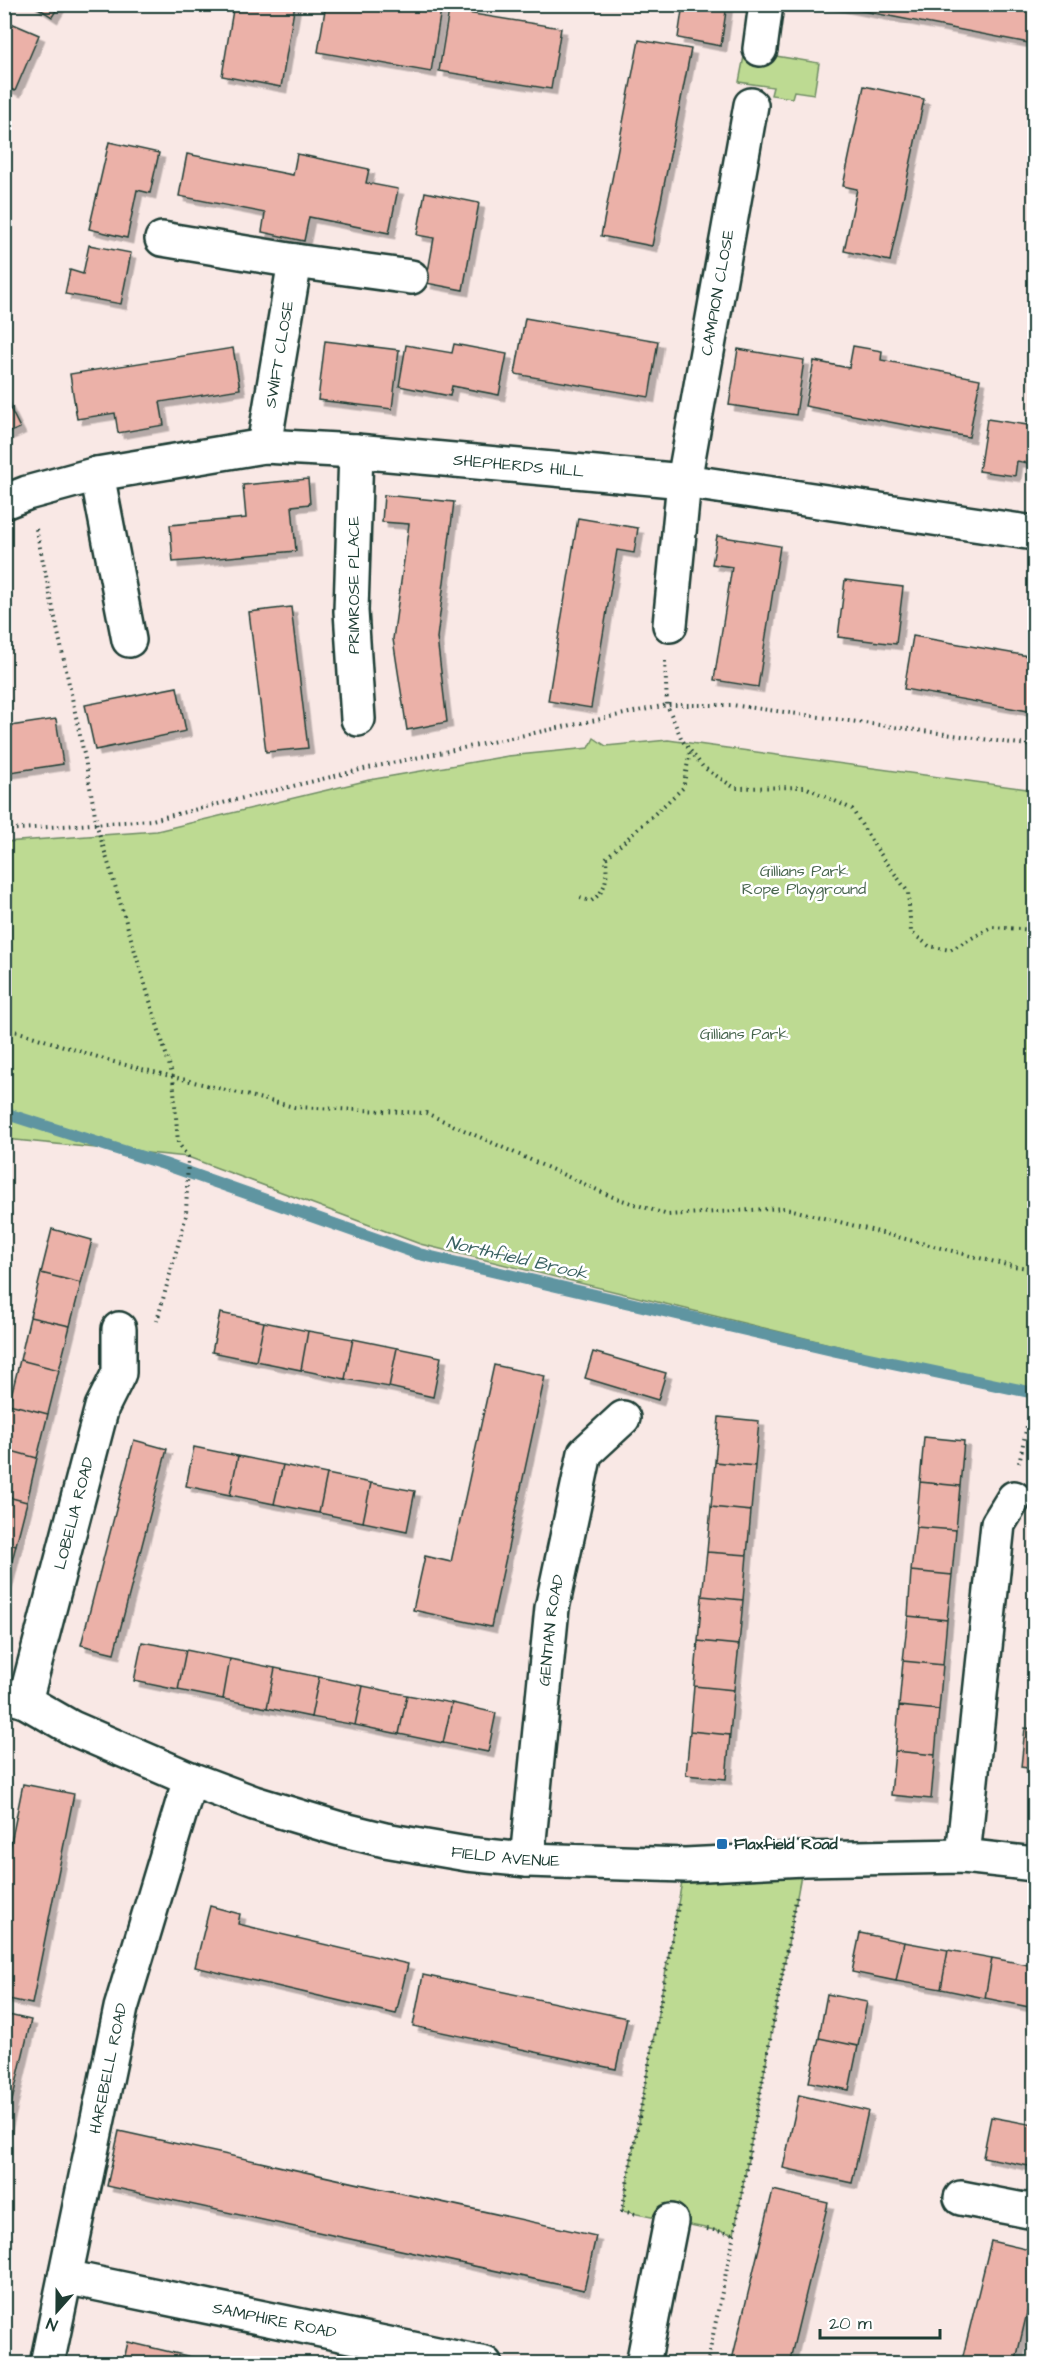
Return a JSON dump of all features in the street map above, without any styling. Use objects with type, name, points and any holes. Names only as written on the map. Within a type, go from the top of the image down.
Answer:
[{"type":"street","points":[[760,49],[766,4]]},
{"type":"street","name":"CAMPION CLOSE","points":[[670,625],[684,481],[751,105]]},
{"type":"street","points":[[162,239],[411,277]]},
{"type":"street","name":"SWIFT CLOSE","points":[[264,446],[296,261]]},
{"type":"street","name":"SHEPHERDS HILL","points":[[16,498],[97,474],[264,446],[356,451],[684,481],[1035,533]]},
{"type":"street","name":"PRIMROSE PLACE","points":[[356,451],[351,611],[358,719]]},
{"type":"street","points":[[97,474],[129,640]]},
{"type":"street","name":"LOBELIA ROAD","points":[[15,1698],[102,1407],[119,1373],[119,1329]]},
{"type":"street","name":"GENTIAN ROAD","points":[[527,1860],[552,1608],[585,1453],[623,1418]]},
{"type":"street","points":[[963,1856],[998,1524],[1014,1498]]},
{"type":"street","name":"FIELD AVENUE","points":[[15,1698],[72,1728],[190,1779],[254,1803],[385,1840],[467,1854],[527,1860],[685,1865],[804,1859],[963,1856],[1035,1864]]},
{"type":"street","name":"HAREBELL ROAD","points":[[47,2364],[121,2008],[190,1779]]},
{"type":"street","points":[[961,2198],[1029,2211],[1035,2208]]},
{"type":"street","points":[[644,2364],[671,2221]]},
{"type":"street","name":"SAMPHIRE ROAD","points":[[64,2277],[485,2364]]},
{"type":"path","points":[[16,498],[46,570],[97,826],[173,1077],[178,1143],[188,1157],[186,1216],[156,1323],[119,1329]]},
{"type":"path","points":[[670,625],[665,660],[667,705],[682,740],[703,767],[735,788],[805,787],[852,809],[874,845],[908,892],[911,932],[929,946],[950,950],[992,927],[1035,930]]},
{"type":"path","points":[[4,830],[97,826],[152,820],[368,768],[667,705],[732,705],[1035,746]]},
{"type":"path","points":[[580,898],[591,901],[601,894],[608,878],[606,858],[682,788],[690,751]]},
{"type":"path","points":[[4,1030],[19,1032],[114,1062],[294,1107],[426,1113],[613,1197],[668,1215],[784,1208],[1007,1265],[1035,1269]]},
{"type":"path","points":[[1022,1443],[1035,1393]]},
{"type":"path","points":[[707,2364],[734,2234],[804,1859]]},
{"type":"path","points":[[685,1865],[622,2211],[734,2234]]},
{"type":"green space","points":[[745,51],[819,63],[814,94],[794,91],[792,98],[771,95],[773,87],[739,82]]},
{"type":"green space","name":"Gillians Park","points":[[594,738],[606,746],[668,740],[1034,790],[1034,1394],[420,1244],[188,1157],[5,1139],[5,842],[157,831],[369,780],[508,756],[589,748]]},
{"type":"green space","points":[[804,1859],[734,2234],[622,2211],[685,1865]]},
{"type":"building","points":[[32,4],[60,4],[52,17]]},
{"type":"building","points":[[234,4],[295,4],[281,87],[222,76]]},
{"type":"building","points":[[326,4],[413,4],[441,9],[431,72],[318,52]]},
{"type":"building","points":[[683,4],[727,4],[721,46],[678,38]]},
{"type":"building","points":[[827,4],[1034,4],[1034,44]]},
{"type":"building","points":[[449,10],[561,28],[551,89],[439,71]]},
{"type":"building","points":[[4,20],[39,35],[15,91],[4,86]]},
{"type":"building","points":[[639,40],[691,49],[652,246],[601,236]]},
{"type":"building","points":[[864,86],[924,99],[890,261],[844,251],[857,189],[843,186]]},
{"type":"building","points":[[109,142],[159,153],[150,193],[137,190],[127,238],[89,229]]},
{"type":"building","points":[[187,154],[293,175],[297,154],[369,169],[366,183],[398,189],[389,233],[309,217],[304,241],[262,232],[265,213],[179,196]]},
{"type":"building","points":[[425,192],[479,203],[463,290],[426,283],[434,238],[417,235]]},
{"type":"building","points":[[89,245],[131,253],[121,304],[65,294],[70,270],[83,274]]},
{"type":"building","points":[[525,318],[658,341],[649,397],[515,374]]},
{"type":"building","points":[[325,341],[399,350],[392,409],[318,400]]},
{"type":"building","points":[[454,344],[507,354],[499,395],[452,386],[450,396],[399,386],[406,345],[452,353]]},
{"type":"building","points":[[853,346],[882,351],[881,360],[980,379],[969,437],[805,406],[814,361],[849,368]]},
{"type":"building","points":[[233,348],[240,389],[160,402],[164,425],[118,433],[115,413],[77,419],[70,374]]},
{"type":"building","points":[[738,349],[804,360],[796,415],[729,405]]},
{"type":"building","points":[[4,396],[20,428],[4,435]]},
{"type":"building","points":[[987,419],[1034,426],[1034,464],[1017,461],[1015,476],[979,471]]},
{"type":"building","points":[[308,479],[310,504],[292,506],[296,551],[173,562],[170,525],[246,518],[243,485]]},
{"type":"building","points":[[384,495],[454,502],[437,638],[447,722],[407,730],[393,639],[409,524],[382,522]]},
{"type":"building","points":[[578,518],[638,528],[634,553],[617,550],[591,708],[548,701]]},
{"type":"building","points":[[717,536],[780,546],[758,687],[714,680],[732,567],[712,564]]},
{"type":"building","points":[[845,580],[903,587],[896,644],[838,637]]},
{"type":"building","points":[[291,607],[308,748],[266,752],[249,612]]},
{"type":"building","points":[[913,636],[1034,657],[1034,712],[904,689]]},
{"type":"building","points":[[177,687],[186,731],[95,750],[85,705]]},
{"type":"building","points":[[56,719],[63,764],[4,773],[4,727]]},
{"type":"building","points":[[52,1229],[92,1240],[81,1283],[41,1273]]},
{"type":"building","points":[[41,1273],[81,1283],[70,1326],[30,1317]]},
{"type":"building","points":[[220,1313],[264,1322],[256,1361],[212,1352]]},
{"type":"building","points":[[30,1317],[70,1326],[59,1370],[20,1360]]},
{"type":"building","points":[[264,1322],[308,1331],[301,1370],[256,1361]]},
{"type":"building","points":[[308,1331],[353,1339],[345,1379],[301,1370]]},
{"type":"building","points":[[353,1339],[397,1348],[389,1387],[345,1379]]},
{"type":"building","points":[[397,1348],[441,1357],[433,1397],[389,1387]]},
{"type":"building","points":[[593,1352],[666,1373],[658,1400],[585,1378]]},
{"type":"building","points":[[20,1360],[59,1370],[48,1414],[9,1404]]},
{"type":"building","points":[[494,1365],[545,1376],[491,1627],[413,1610],[425,1556],[451,1562]]},
{"type":"building","points":[[9,1404],[48,1414],[37,1458],[4,1449],[4,1422]]},
{"type":"building","points":[[719,1417],[759,1421],[755,1466],[715,1462]]},
{"type":"building","points":[[924,1437],[964,1441],[960,1486],[920,1482]]},
{"type":"building","points":[[134,1440],[167,1449],[114,1653],[81,1645]]},
{"type":"building","points":[[194,1447],[238,1456],[230,1495],[186,1486]]},
{"type":"building","points":[[4,1449],[37,1458],[27,1502],[4,1496]]},
{"type":"building","points":[[238,1456],[283,1465],[274,1504],[230,1495]]},
{"type":"building","points":[[715,1462],[755,1466],[751,1511],[711,1507]]},
{"type":"building","points":[[283,1465],[327,1474],[319,1513],[274,1504]]},
{"type":"building","points":[[327,1474],[371,1483],[363,1522],[319,1513]]},
{"type":"building","points":[[920,1482],[960,1486],[956,1530],[916,1527]]},
{"type":"building","points":[[371,1483],[415,1491],[407,1531],[363,1522]]},
{"type":"building","points":[[4,1496],[27,1502],[16,1545],[4,1542]]},
{"type":"building","points":[[711,1507],[751,1511],[747,1555],[707,1552]]},
{"type":"building","points":[[916,1527],[956,1530],[952,1575],[911,1571]]},
{"type":"building","points":[[4,1542],[16,1545],[5,1589],[4,1589]]},
{"type":"building","points":[[707,1552],[747,1555],[743,1600],[702,1596]]},
{"type":"building","points":[[911,1571],[952,1575],[947,1620],[908,1616]]},
{"type":"building","points":[[702,1596],[743,1600],[739,1645],[698,1641]]},
{"type":"building","points":[[908,1616],[947,1620],[943,1665],[903,1661]]},
{"type":"building","points":[[698,1641],[739,1645],[734,1690],[694,1686]]},
{"type":"building","points":[[142,1642],[186,1650],[178,1690],[134,1681]]},
{"type":"building","points":[[186,1650],[230,1659],[223,1699],[178,1690]]},
{"type":"building","points":[[230,1659],[275,1668],[267,1708],[223,1699]]},
{"type":"building","points":[[903,1661],[943,1665],[939,1710],[899,1706]]},
{"type":"building","points":[[275,1668],[319,1677],[311,1717],[267,1708]]},
{"type":"building","points":[[319,1677],[363,1686],[355,1725],[311,1717]]},
{"type":"building","points":[[363,1686],[407,1695],[399,1734],[355,1725]]},
{"type":"building","points":[[694,1686],[734,1690],[730,1735],[690,1731]]},
{"type":"building","points":[[407,1695],[452,1703],[443,1743],[399,1734]]},
{"type":"building","points":[[452,1703],[496,1713],[488,1752],[443,1743]]},
{"type":"building","points":[[899,1706],[939,1710],[935,1755],[895,1751]]},
{"type":"building","points":[[1025,1728],[1034,1729],[1034,1769],[1021,1767]]},
{"type":"building","points":[[690,1731],[730,1735],[726,1779],[686,1775]]},
{"type":"building","points":[[895,1751],[935,1755],[931,1799],[891,1795]]},
{"type":"building","points":[[23,1784],[74,1794],[32,2004],[4,1998],[4,1877]]},
{"type":"building","points":[[210,1906],[240,1914],[238,1924],[408,1964],[396,2014],[195,1967]]},
{"type":"building","points":[[860,1933],[904,1942],[896,1981],[852,1972]]},
{"type":"building","points":[[904,1942],[948,1950],[941,1989],[896,1981]]},
{"type":"building","points":[[948,1950],[992,1958],[985,1998],[941,1989]]},
{"type":"building","points":[[992,1958],[1034,1966],[1029,2007],[985,1998]]},
{"type":"building","points":[[423,1975],[627,2018],[616,2069],[413,2026]]},
{"type":"building","points":[[827,1994],[867,2002],[858,2046],[819,2038]]},
{"type":"building","points":[[4,2014],[31,2020],[4,2135]]},
{"type":"building","points":[[819,2038],[858,2046],[849,2090],[809,2082]]},
{"type":"building","points":[[799,2095],[868,2111],[852,2183],[783,2168]]},
{"type":"building","points":[[991,2117],[1034,2125],[1034,2167],[983,2157]]},
{"type":"building","points":[[119,2131],[596,2236],[584,2290],[107,2186]]},
{"type":"building","points":[[773,2190],[828,2203],[789,2364],[731,2364]]},
{"type":"building","points":[[991,2241],[1034,2251],[1034,2283],[1015,2364],[961,2364]]},
{"type":"building","points":[[128,2342],[221,2364],[123,2364]]},
{"type":"waterway","name":"Northfield Brook","points":[[4,1113],[164,1164],[419,1254],[836,1351],[1034,1393]]},
{"type":"place","name":"Flaxfield Road","points":[[722,1844]]},
{"type":"park label","name":"Gillians Park Rope Playground","points":[[804,880]]}]
